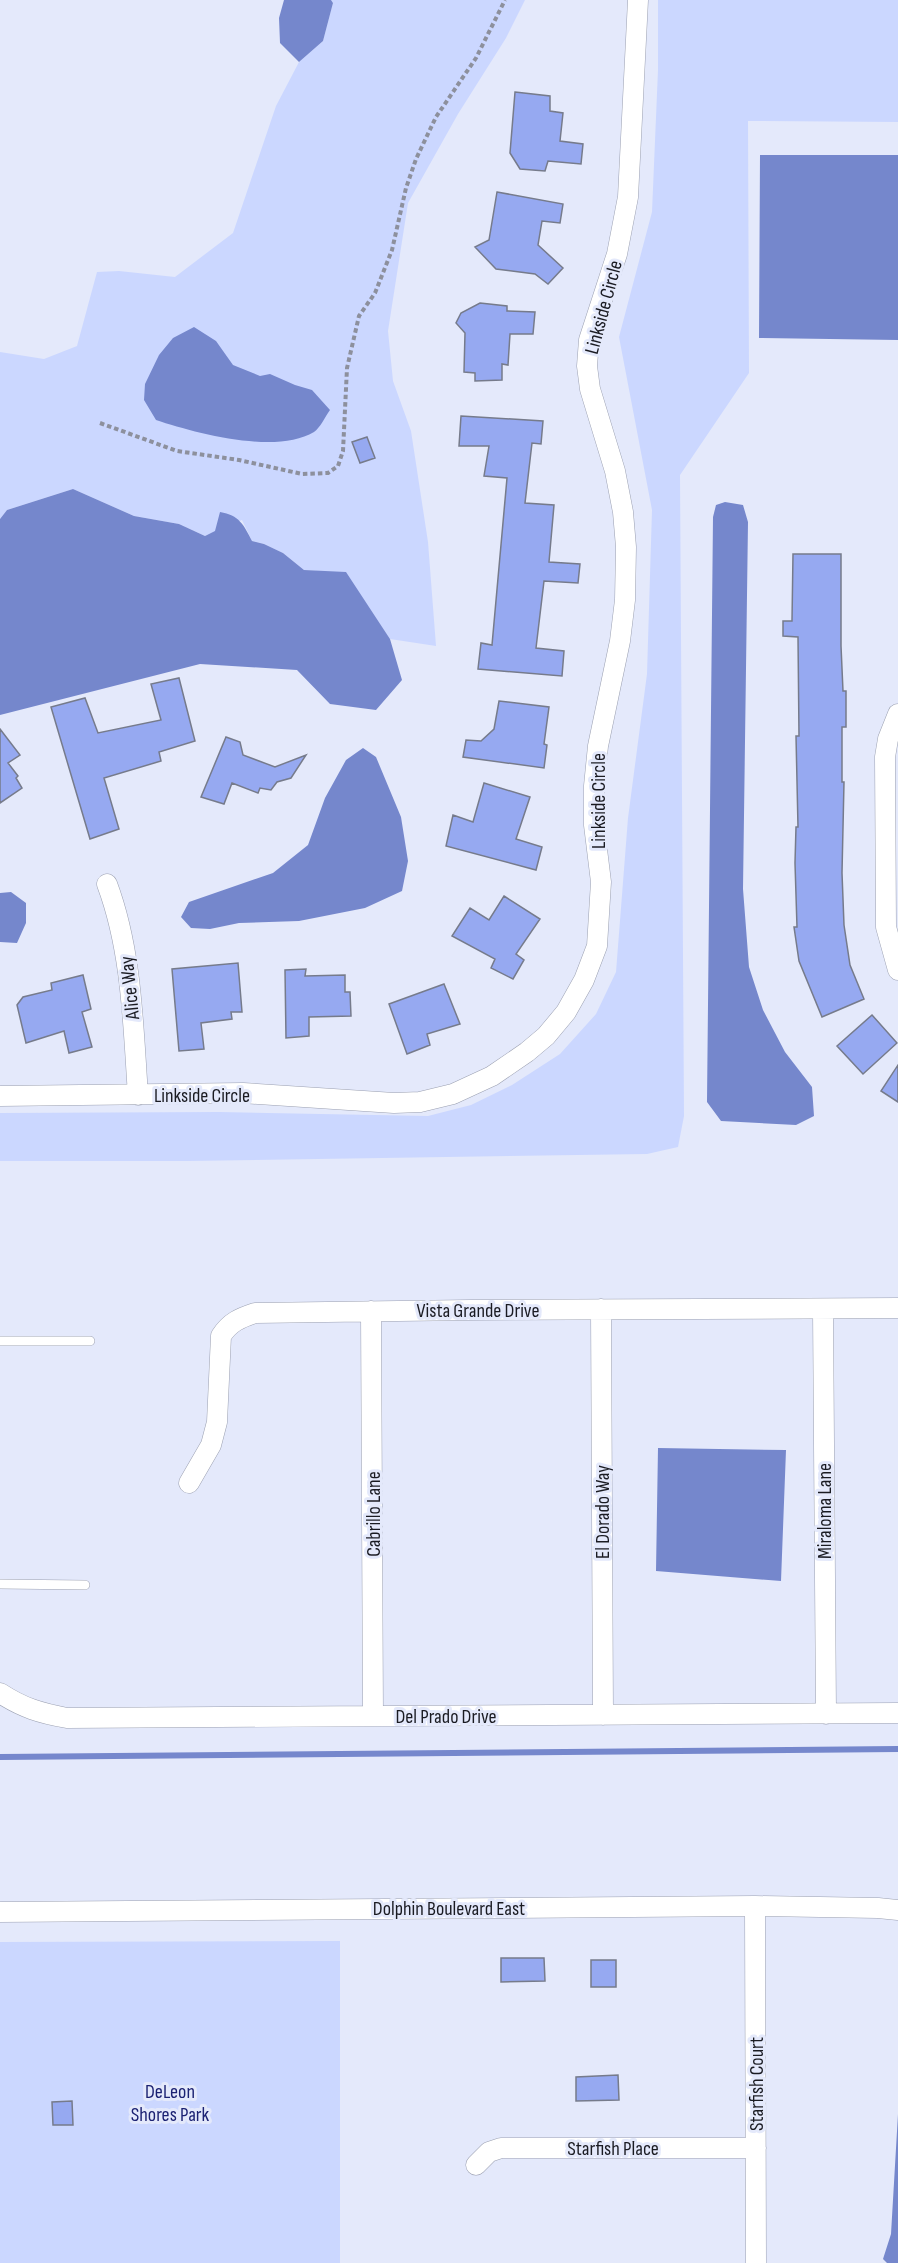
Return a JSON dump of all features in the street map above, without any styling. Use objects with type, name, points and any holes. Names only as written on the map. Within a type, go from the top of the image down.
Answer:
[{"type":"street","name":"Linkside Circle","points":[[0,1096],[243,1094],[394,1103],[420,1102],[453,1094],[492,1076],[527,1053],[546,1036],[566,1012],[584,980],[597,946],[601,882],[594,825],[594,786],[598,746],[620,641],[625,600],[626,547],[623,512],[615,471],[591,388],[587,366],[590,340],[617,254],[628,197],[638,0]]},
{"type":"street","points":[[898,714],[888,740],[885,780],[886,927],[898,970]]},
{"type":"street","name":"Alice Way","points":[[107,884],[124,941],[131,997],[138,1095]]},
{"type":"street","name":"Vista Grande Drive","points":[[189,1483],[211,1445],[217,1422],[220,1336],[228,1325],[239,1318],[255,1313],[898,1308]]},
{"type":"street","name":"Miraloma Lane","points":[[824,1309],[826,1714]]},
{"type":"street","name":"El Dorado Way","points":[[601,1310],[603,1714]]},
{"type":"street","name":"Cabrillo Lane","points":[[371,1311],[373,1716]]},
{"type":"street","name":"Del Prado Drive","points":[[0,1693],[20,1706],[40,1713],[67,1718],[898,1713]]},
{"type":"street","name":"Dolphin Boulevard East","points":[[0,1912],[755,1906],[898,1910]]},
{"type":"street","name":"Starfish Court","points":[[755,1906],[756,2263]]},
{"type":"street","name":"Starfish Place","points":[[476,2165],[489,2152],[501,2148],[756,2148]]},
{"type":"lane","points":[[0,1341],[90,1341]]},
{"type":"lane","points":[[0,1584],[85,1585]]},
{"type":"path","points":[[100,423],[177,451],[239,460],[302,474],[328,473],[338,466],[344,451],[347,368],[359,316],[375,292],[392,250],[406,188],[416,159],[436,117],[476,58],[505,0]]},
{"type":"green space","points":[[331,0],[525,0],[506,38],[458,114],[408,203],[388,331],[393,381],[411,431],[428,542],[436,646],[390,639],[346,573],[304,570],[283,553],[252,541],[242,520],[205,536],[179,524],[134,516],[73,489],[7,510],[0,519],[0,352],[44,359],[77,346],[97,272],[119,271],[175,277],[233,233],[276,106],[299,62],[323,41],[333,3]]},
{"type":"green space","points":[[658,0],[898,0],[898,122],[748,121],[749,373],[680,475],[684,1116],[678,1147],[647,1154],[187,1161],[0,1161],[0,1113],[219,1112],[428,1116],[471,1105],[512,1085],[560,1054],[596,1014],[616,972],[628,818],[647,674],[652,510],[619,337],[652,212],[658,70]]},
{"type":"green space","name":"DeLeon Shores Park","points":[[340,1941],[340,2263],[0,2263],[0,1942]]},
{"type":"water","points":[[284,0],[331,0],[333,3],[323,41],[299,62],[280,43],[279,18]]},
{"type":"water","points":[[760,155],[898,155],[898,340],[759,338]]},
{"type":"water","points":[[194,327],[216,341],[233,365],[260,376],[270,374],[312,390],[330,410],[318,428],[298,439],[258,442],[213,436],[156,420],[144,400],[145,384],[159,355],[173,338]]},
{"type":"water","points":[[73,489],[134,516],[179,524],[205,536],[215,531],[220,512],[227,513],[240,522],[252,541],[283,553],[304,570],[346,572],[390,639],[402,680],[376,710],[330,704],[297,670],[200,664],[0,715],[0,519],[7,510]]},
{"type":"water","points":[[725,502],[743,505],[748,522],[743,889],[749,967],[763,1010],[785,1052],[812,1087],[814,1116],[796,1125],[721,1121],[707,1102],[713,517],[716,505]]},
{"type":"water","points":[[363,748],[376,757],[401,817],[408,861],[402,891],[365,908],[299,921],[239,923],[210,929],[191,928],[181,917],[189,902],[273,873],[308,845],[325,798],[346,760]]},
{"type":"water","points":[[11,892],[26,903],[26,923],[17,943],[0,942],[0,893]]},
{"type":"water","points":[[658,1448],[786,1450],[781,1581],[656,1571]]},
{"type":"water","points":[[898,2114],[898,2263],[887,2263],[883,2259],[891,2234]]},
{"type":"building","points":[[515,92],[550,96],[550,111],[563,113],[560,141],[583,144],[581,164],[548,161],[545,171],[520,169],[510,153]]},
{"type":"building","points":[[497,192],[563,204],[560,223],[542,221],[538,245],[563,268],[548,284],[535,274],[496,269],[475,247],[489,240]]},
{"type":"building","points":[[480,303],[507,306],[507,311],[535,312],[533,334],[510,334],[508,365],[502,364],[502,380],[475,381],[475,373],[464,372],[465,333],[456,323],[461,313]]},
{"type":"building","points":[[461,416],[543,421],[541,444],[532,443],[525,503],[554,505],[549,562],[580,564],[578,583],[544,581],[536,648],[564,651],[562,676],[478,669],[481,643],[492,645],[507,478],[484,476],[489,446],[459,446]]},
{"type":"building","points":[[367,437],[375,458],[360,463],[352,442]]},
{"type":"building","points":[[793,554],[841,554],[841,646],[843,691],[846,691],[846,727],[842,727],[844,925],[850,965],[864,999],[822,1017],[799,961],[794,927],[797,927],[795,863],[796,827],[798,827],[796,736],[799,736],[798,637],[783,636],[783,621],[792,621]]},
{"type":"building","points":[[179,678],[195,741],[159,752],[161,761],[104,778],[119,829],[90,839],[51,707],[85,698],[98,733],[161,720],[151,684]]},
{"type":"building","points":[[499,701],[549,707],[544,744],[547,745],[544,768],[463,757],[466,740],[481,741],[494,729]]},
{"type":"building","points":[[0,729],[20,755],[8,763],[18,776],[16,778],[22,788],[0,803]]},
{"type":"building","points":[[226,737],[240,742],[243,755],[275,767],[306,755],[291,778],[277,782],[271,790],[260,788],[258,793],[232,783],[224,804],[201,797]]},
{"type":"building","points":[[484,783],[530,797],[516,839],[542,847],[536,870],[446,846],[453,815],[473,822]]},
{"type":"building","points":[[504,896],[540,919],[516,954],[524,960],[513,979],[491,968],[495,959],[452,936],[470,908],[489,920]]},
{"type":"building","points":[[238,963],[242,1012],[231,1012],[232,1019],[201,1023],[204,1049],[179,1051],[172,969]]},
{"type":"building","points":[[306,969],[305,976],[345,975],[345,992],[350,992],[351,1016],[309,1017],[309,1036],[286,1038],[285,970]]},
{"type":"building","points":[[83,975],[91,1009],[82,1012],[92,1047],[69,1053],[64,1031],[26,1043],[17,1005],[23,997],[52,990],[51,983]]},
{"type":"building","points":[[444,984],[460,1024],[427,1034],[430,1045],[407,1054],[389,1004]]},
{"type":"building","points":[[872,1015],[897,1043],[863,1074],[837,1046]]},
{"type":"building","points":[[898,1065],[898,1102],[881,1091]]},
{"type":"building","points":[[501,1958],[544,1958],[545,1981],[501,1982]]},
{"type":"building","points":[[591,1960],[616,1960],[616,1987],[591,1987]]},
{"type":"building","points":[[618,2075],[619,2100],[576,2101],[576,2077]]},
{"type":"building","points":[[72,2101],[73,2125],[53,2125],[52,2102]]},
{"type":"waterway","points":[[0,1757],[898,1749]]}]
